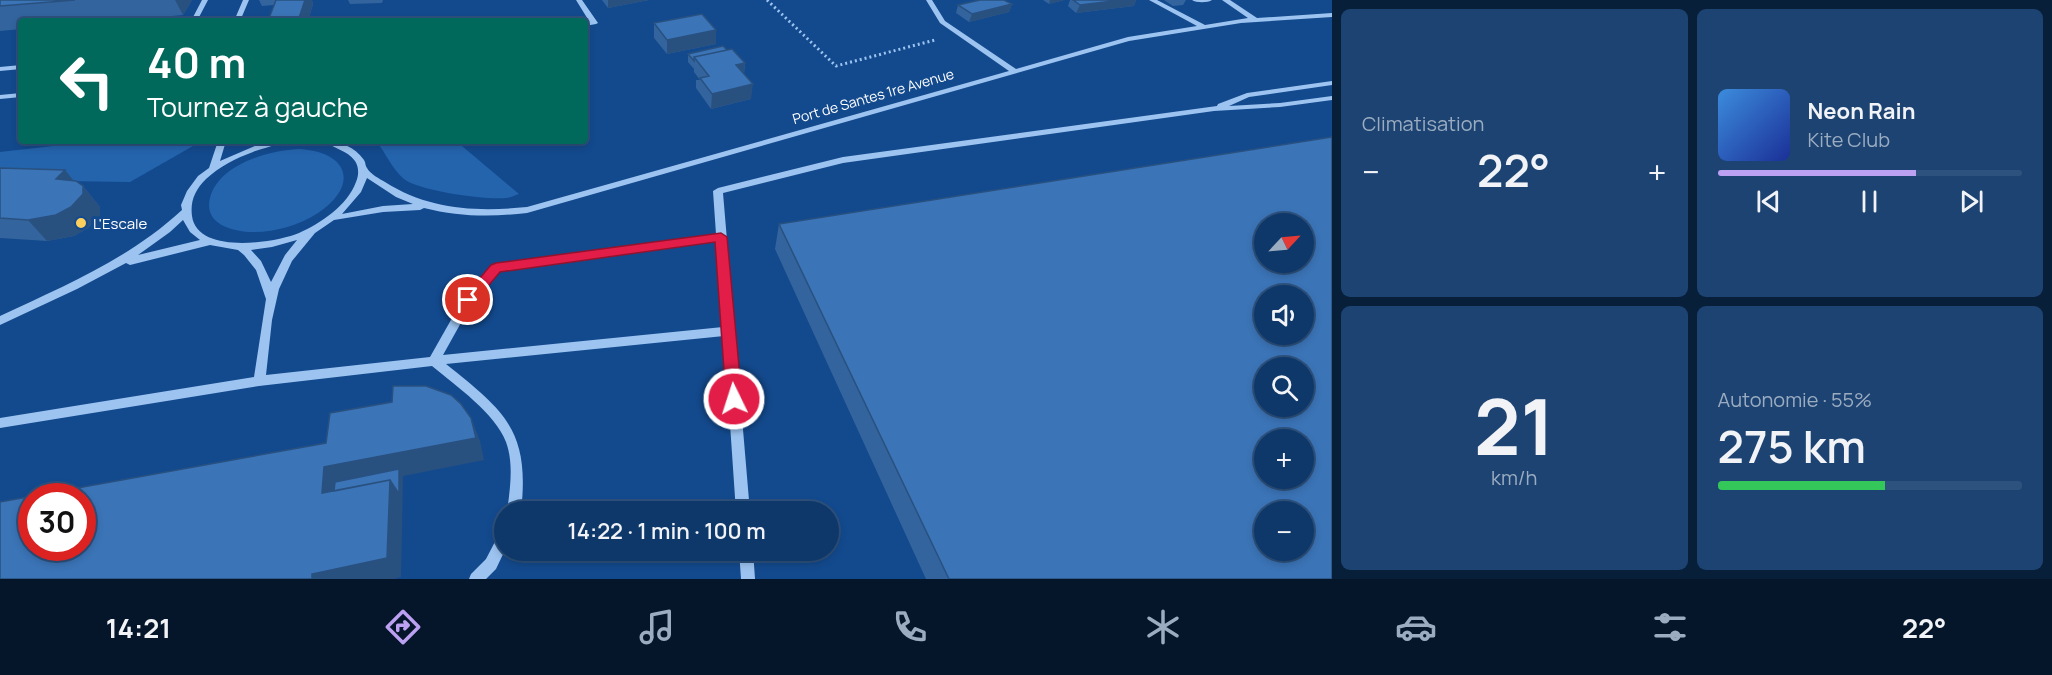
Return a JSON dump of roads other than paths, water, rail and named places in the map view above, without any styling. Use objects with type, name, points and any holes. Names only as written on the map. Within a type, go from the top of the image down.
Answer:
[{"type":"street","points":[[196,18],[205,0]]},
{"type":"street","points":[[238,18],[246,0]]},
{"type":"street","points":[[579,0],[594,23],[588,24]]},
{"type":"street","points":[[929,0],[942,22],[1013,70]]},
{"type":"street","points":[[1152,0],[1202,27]]},
{"type":"street","points":[[1194,0],[1209,0]]},
{"type":"street","points":[[1225,0],[1255,20]]},
{"type":"street","name":"Port de Santes 1re Avenue","points":[[331,220],[383,209],[426,206],[473,212],[527,210],[1128,39],[1255,20],[1332,15]]},
{"type":"street","points":[[0,69],[18,67]]},
{"type":"street","points":[[1214,109],[1247,95],[1332,83]]},
{"type":"street","points":[[0,97],[18,95]]},
{"type":"street","points":[[741,501],[717,191],[843,160],[1214,109],[1280,105],[1332,98]]},
{"type":"street","points":[[212,170],[221,144]]},
{"type":"street","points":[[0,321],[96,273],[155,240],[186,212],[193,190],[212,170],[248,149],[267,144]]},
{"type":"street","name":"Port de Santes 1re Avenue","points":[[336,144],[349,149],[358,158],[362,169],[395,194],[426,206]]},
{"type":"street","points":[[186,212],[193,229],[211,241],[241,247],[277,243],[313,231],[346,207],[357,194],[362,181],[362,169]]},
{"type":"street","points":[[259,381],[271,300],[285,263],[313,231]]},
{"type":"street","points":[[435,361],[468,300],[496,268],[721,237]]},
{"type":"street","points":[[96,273],[154,254],[211,241]]},
{"type":"street","points":[[241,247],[258,261],[266,278],[271,300]]},
{"type":"street","points":[[0,423],[259,381],[729,331]]},
{"type":"street","points":[[435,361],[487,406],[511,441],[518,484],[516,501]]},
{"type":"street","points":[[476,579],[494,558]]},
{"type":"street","points":[[747,561],[748,579]]},
{"type":"place","name":"L'Escale","points":[[81,223]]}]
